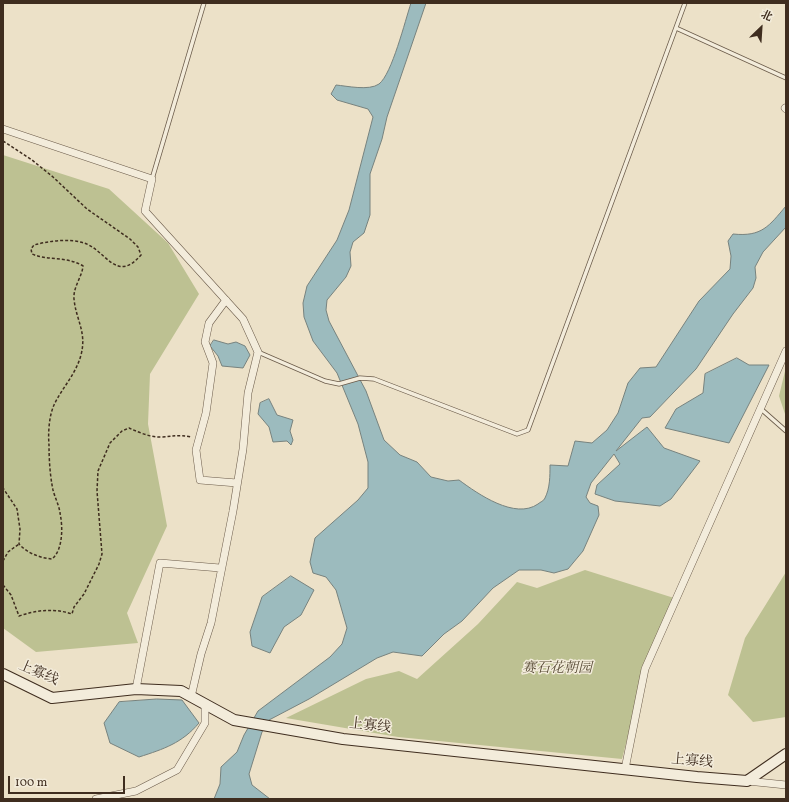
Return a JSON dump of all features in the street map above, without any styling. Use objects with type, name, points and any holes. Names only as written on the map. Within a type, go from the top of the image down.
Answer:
[{"type":"street","points":[[3,129],[152,179],[145,211],[242,319],[258,352],[248,393],[237,482],[210,623],[191,697]]},
{"type":"street","points":[[226,300],[209,323],[205,342],[213,363],[206,413],[196,450],[200,480],[237,482]]},
{"type":"street","points":[[624,769],[645,669],[786,351]]},
{"type":"street","points":[[136,689],[160,563],[220,568]]},
{"type":"street","name":"上寡线","points":[[3,674],[52,698],[136,689],[181,691],[234,720],[343,739],[748,781]]},
{"type":"street","points":[[96,799],[136,791],[177,770],[205,723],[205,704]]},
{"type":"street","points":[[748,781],[786,754]]},
{"type":"street","points":[[748,781],[786,785]]},
{"type":"lane","points":[[152,179],[204,3]]},
{"type":"lane","points":[[258,352],[325,381],[339,384],[360,378],[374,379],[517,434],[528,430],[685,3]]},
{"type":"lane","points":[[676,28],[786,78]]},
{"type":"lane","points":[[761,409],[786,431]]},
{"type":"path","points":[[3,140],[53,177],[87,209],[130,239],[138,247],[141,256],[135,262],[127,266],[116,266],[110,263],[98,251],[83,243],[74,241],[42,242],[34,245],[31,249],[32,254],[39,257],[60,258],[83,266],[74,297],[84,336],[83,346],[77,368],[53,406],[50,419],[49,444],[51,471],[53,490],[60,513],[61,528],[60,543],[56,555],[52,559],[42,558],[23,548],[19,544],[20,529],[17,509],[3,488]]},
{"type":"path","points":[[3,584],[11,595],[19,616],[48,610],[72,614],[74,607],[84,594],[96,570],[102,554],[97,491],[98,471],[110,443],[122,431],[129,428],[160,437],[181,434],[199,439]]},
{"type":"path","points":[[3,561],[8,552],[19,544]]},
{"type":"green space","points":[[3,155],[109,189],[168,243],[199,294],[150,374],[148,424],[167,526],[127,613],[138,643],[36,652],[3,628]]},
{"type":"green space","points":[[786,367],[786,417],[779,396]]},
{"type":"green space","name":"赛石花朝园","points":[[585,570],[674,598],[645,669],[622,759],[398,737],[286,718],[366,679],[399,671],[417,679],[478,624],[517,582],[537,588]]},
{"type":"green space","points":[[786,572],[786,717],[753,722],[728,695],[745,638]]},
{"type":"water","points":[[411,3],[426,3],[387,117],[382,139],[370,174],[370,215],[364,233],[353,242],[350,252],[351,266],[346,277],[327,300],[326,310],[329,321],[366,391],[384,440],[400,455],[417,462],[431,477],[448,481],[459,480],[486,498],[508,507],[519,509],[529,508],[543,501],[549,486],[550,465],[568,466],[575,441],[592,443],[607,430],[618,413],[628,383],[640,368],[656,367],[699,301],[730,269],[731,256],[728,241],[733,234],[751,234],[764,229],[786,206],[786,227],[763,252],[755,267],[756,278],[753,288],[733,314],[696,369],[650,417],[642,418],[616,451],[647,427],[664,448],[700,461],[671,499],[660,506],[615,501],[595,494],[597,485],[620,464],[614,454],[591,483],[586,497],[590,503],[598,506],[599,515],[583,551],[568,569],[554,573],[541,570],[519,570],[493,588],[462,621],[444,634],[422,656],[393,652],[377,658],[309,699],[269,720],[262,732],[249,774],[252,785],[270,799],[214,799],[220,784],[221,767],[237,752],[244,735],[258,711],[330,657],[342,644],[347,628],[336,590],[326,577],[313,573],[310,562],[315,538],[358,500],[368,488],[368,462],[358,424],[337,373],[313,341],[304,317],[303,303],[307,286],[337,240],[349,210],[373,117],[368,109],[337,100],[331,94],[336,85],[364,88],[379,84],[389,70]]},
{"type":"water","points":[[214,340],[228,344],[236,342],[245,346],[250,355],[243,368],[222,366],[218,356],[210,346]]},
{"type":"water","points":[[737,358],[749,365],[769,365],[729,443],[665,428],[676,409],[703,393],[705,374]]},
{"type":"water","points":[[269,399],[277,415],[293,420],[290,431],[293,440],[291,445],[287,441],[273,442],[269,427],[258,414],[260,403]]},
{"type":"water","points":[[291,576],[314,590],[301,615],[284,627],[270,653],[252,646],[250,632],[262,597]]},
{"type":"water","points":[[157,699],[182,700],[199,723],[186,736],[172,744],[139,757],[110,743],[104,723],[119,702]]}]
